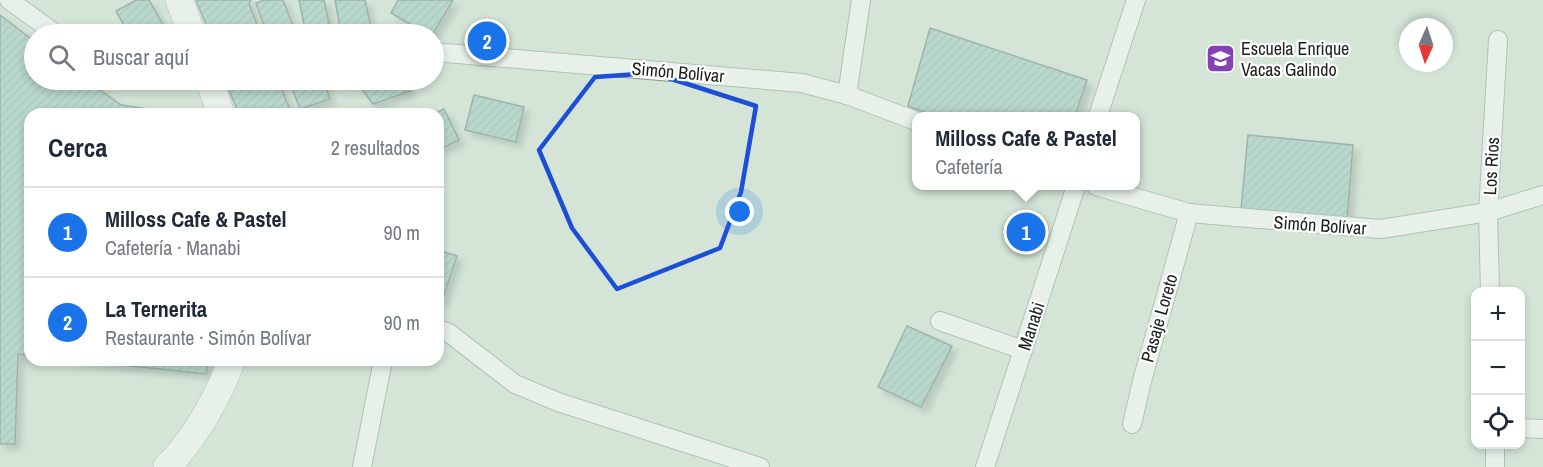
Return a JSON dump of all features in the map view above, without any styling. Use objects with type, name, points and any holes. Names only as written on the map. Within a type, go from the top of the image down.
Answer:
[{"type":"main road","points":[[179,0],[188,24]]},
{"type":"main road","points":[[213,90],[219,108]]},
{"type":"main road","points":[[167,467],[181,453],[205,416],[229,366]]},
{"type":"street","points":[[9,0],[42,24]]},
{"type":"street","points":[[847,95],[861,0]]},
{"type":"street","points":[[1100,112],[1136,0]]},
{"type":"street","name":"Los Rios","points":[[1490,287],[1488,213],[1497,40]]},
{"type":"street","name":"Simón Bolívar","points":[[444,53],[802,83],[847,95],[912,119]]},
{"type":"street","name":"Manabi","points":[[985,467],[1075,190]]},
{"type":"street","name":"Simón Bolívar","points":[[1110,190],[1189,213],[1381,230],[1488,213],[1543,195]]},
{"type":"street","name":"Pasaje Loreto","points":[[1132,424],[1189,213]]},
{"type":"street","points":[[940,321],[1023,350]]},
{"type":"street","points":[[444,331],[514,384],[558,402],[760,467]]},
{"type":"street","points":[[362,467],[382,366]]},
{"type":"street","points":[[1525,428],[1543,429]]},
{"type":"street","points":[[1495,449],[1495,467]]},
{"type":"highlighted area","points":[[653,73],[756,106],[741,192],[720,248],[617,289],[572,228],[539,150],[595,77]]},
{"type":"building","points":[[136,0],[149,0],[162,24],[123,24],[116,11]]},
{"type":"building","points":[[196,0],[251,0],[249,4],[257,24],[206,24]]},
{"type":"building","points":[[265,0],[283,0],[292,24],[263,24],[256,3]]},
{"type":"building","points":[[299,0],[324,0],[329,24],[304,24]]},
{"type":"building","points":[[335,0],[365,0],[370,24],[339,24]]},
{"type":"building","points":[[398,0],[453,0],[439,24],[410,24],[391,13]]},
{"type":"building","points":[[0,15],[24,33],[24,90],[100,90],[121,105],[141,108],[24,108],[24,354],[18,354],[15,444],[0,444]]},
{"type":"building","points":[[930,28],[1087,80],[1076,112],[924,112],[908,106]]},
{"type":"building","points":[[229,90],[282,90],[289,108],[237,108]]},
{"type":"building","points":[[293,90],[327,90],[330,99],[300,108]]},
{"type":"building","points":[[362,90],[410,90],[410,91],[373,104]]},
{"type":"building","points":[[474,95],[524,107],[516,142],[465,130]]},
{"type":"building","points":[[444,109],[459,140],[444,147]]},
{"type":"building","points":[[1248,135],[1353,145],[1347,220],[1241,209]]},
{"type":"building","points":[[444,252],[457,256],[444,295]]},
{"type":"building","points":[[907,326],[952,346],[921,407],[878,387]]},
{"type":"building","points":[[131,366],[208,366],[206,374]]},
{"type":"place","name":"La Ternerita","points":[[487,41]]},
{"type":"place","name":"Escuela Enrique Vacas Galindo","points":[[1220,58]]},
{"type":"place","name":"Milloss Cafe & Pastel","points":[[1026,232]]}]
